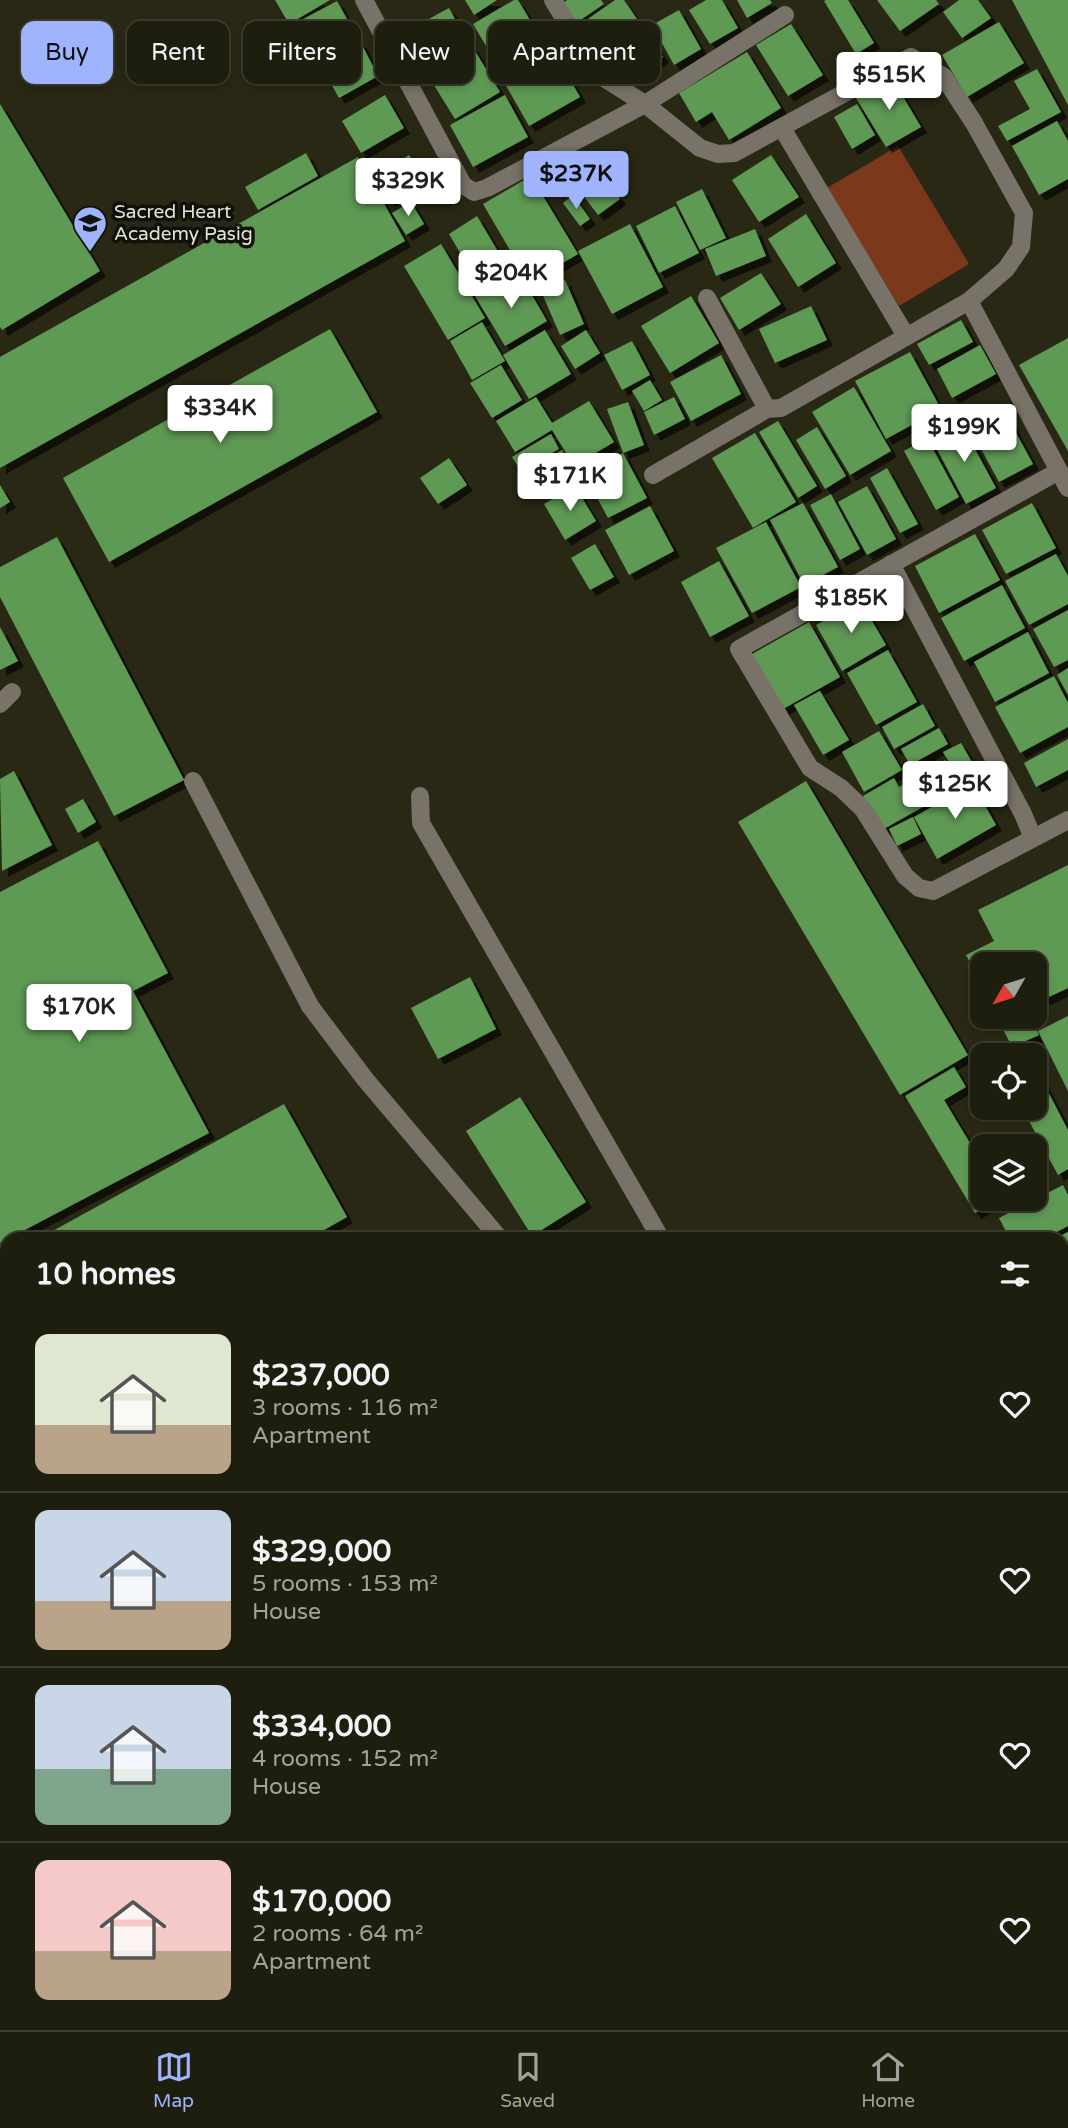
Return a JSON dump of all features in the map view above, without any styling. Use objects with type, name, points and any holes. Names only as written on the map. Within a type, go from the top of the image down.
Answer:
[{"type":"street","points":[[364,0],[463,185],[474,192],[487,188],[645,104],[785,15]]},
{"type":"street","points":[[553,0],[594,67],[604,78],[645,104],[700,148],[718,154],[734,153],[911,57],[944,77],[974,122],[1024,212],[1021,247],[1006,269],[969,300],[781,408],[767,409],[653,475]]},
{"type":"street","points":[[782,128],[906,336]]},
{"type":"street","points":[[707,298],[767,409]]},
{"type":"street","points":[[969,300],[1068,488]]},
{"type":"street","points":[[1059,471],[739,649],[810,768],[841,788],[863,809],[905,876],[919,888],[933,891],[1068,820]]},
{"type":"street","points":[[891,564],[1033,838]]},
{"type":"street","points":[[192,781],[310,1006],[365,1079],[494,1232]]},
{"type":"street","points":[[420,796],[421,822],[657,1232]]},
{"type":"shaded area","points":[[898,146],[969,264],[899,306],[827,188]]},
{"type":"building","points":[[275,0],[330,0],[294,21],[287,21]]},
{"type":"building","points":[[465,0],[497,0],[474,15]]},
{"type":"building","points":[[514,0],[518,0],[531,21],[488,21],[488,49],[474,23]]},
{"type":"building","points":[[567,0],[601,0],[604,4],[579,21],[575,21],[563,3]]},
{"type":"building","points":[[615,0],[624,0],[638,21],[585,21]]},
{"type":"building","points":[[706,0],[722,0],[738,28],[710,44],[689,10]]},
{"type":"building","points":[[737,0],[770,0],[772,3],[747,18]]},
{"type":"building","points":[[848,0],[874,43],[856,54],[824,1]]},
{"type":"building","points":[[877,0],[936,0],[939,4],[900,31]]},
{"type":"building","points":[[959,0],[978,0],[991,18],[962,38],[943,12]]},
{"type":"building","points":[[1012,0],[1068,0],[1068,105]]},
{"type":"building","points":[[337,1],[348,21],[300,21]]},
{"type":"building","points":[[449,8],[456,21],[425,21]]},
{"type":"building","points":[[679,10],[701,49],[674,65],[660,40],[659,21]]},
{"type":"building","points":[[999,22],[1024,63],[967,97],[942,55]]},
{"type":"building","points":[[791,24],[823,75],[788,96],[756,45]]},
{"type":"building","points":[[361,43],[375,70],[375,78],[339,98],[331,84],[361,84]]},
{"type":"building","points":[[474,49],[488,72],[488,84],[495,84],[500,92],[455,119],[433,84],[474,84]]},
{"type":"building","points":[[747,52],[781,108],[729,140],[712,112],[696,122],[679,93]]},
{"type":"building","points":[[1037,69],[1061,112],[1007,141],[998,126],[1030,109],[1014,81]]},
{"type":"building","points":[[892,78],[921,127],[886,147],[856,98]]},
{"type":"building","points":[[505,84],[573,84],[580,97],[529,126]]},
{"type":"building","points":[[385,95],[404,128],[361,153],[342,121]]},
{"type":"building","points":[[505,95],[528,137],[473,167],[450,125]]},
{"type":"building","points":[[0,104],[100,271],[2,330],[0,327]]},
{"type":"building","points":[[857,104],[875,135],[852,149],[834,117]]},
{"type":"building","points":[[1057,121],[1068,141],[1068,179],[1039,195],[1012,146]]},
{"type":"building","points":[[306,153],[318,176],[258,210],[245,187]]},
{"type":"building","points":[[409,155],[424,177],[389,201],[374,178]]},
{"type":"building","points":[[771,155],[799,197],[759,222],[732,180]]},
{"type":"building","points":[[358,157],[405,241],[0,468],[0,357]]},
{"type":"building","points":[[589,157],[620,199],[598,215],[566,173]]},
{"type":"building","points":[[531,176],[578,254],[529,283],[483,204]]},
{"type":"building","points":[[702,189],[726,238],[700,250],[676,202]]},
{"type":"building","points":[[573,195],[590,219],[580,226],[563,203]]},
{"type":"building","points":[[411,202],[424,224],[406,235],[392,213]]},
{"type":"building","points":[[675,206],[699,253],[659,273],[636,226]]},
{"type":"building","points":[[806,214],[836,263],[798,287],[768,239]]},
{"type":"building","points":[[477,216],[509,270],[480,287],[449,234]]},
{"type":"building","points":[[630,224],[663,287],[612,314],[578,251]]},
{"type":"building","points":[[755,229],[766,256],[716,276],[705,249]]},
{"type":"building","points":[[441,244],[485,318],[448,340],[404,266]]},
{"type":"building","points":[[761,273],[781,304],[739,330],[720,298]]},
{"type":"building","points":[[512,274],[523,293],[529,290],[547,321],[505,346],[475,296]]},
{"type":"building","points":[[565,280],[584,324],[560,335],[541,291]]},
{"type":"building","points":[[691,296],[719,343],[670,373],[641,326]]},
{"type":"building","points":[[811,306],[827,340],[775,363],[759,329]]},
{"type":"building","points":[[961,320],[973,342],[929,365],[917,344]]},
{"type":"building","points":[[482,322],[505,361],[472,380],[450,341]]},
{"type":"building","points":[[330,329],[377,412],[109,562],[63,478]]},
{"type":"building","points":[[545,330],[571,374],[529,399],[503,355]]},
{"type":"building","points":[[586,330],[600,353],[575,369],[561,346]]},
{"type":"building","points":[[1068,338],[1068,451],[1019,365]]},
{"type":"building","points":[[632,341],[650,375],[622,390],[604,355]]},
{"type":"building","points":[[980,345],[996,374],[952,398],[937,369]]},
{"type":"building","points":[[910,352],[941,409],[886,439],[855,381]]},
{"type":"building","points":[[721,355],[741,394],[691,421],[670,382]]},
{"type":"building","points":[[501,365],[522,400],[492,418],[470,383]]},
{"type":"building","points":[[650,380],[662,400],[644,411],[632,391]]},
{"type":"building","points":[[854,387],[891,451],[850,475],[812,412]]},
{"type":"building","points":[[536,397],[552,423],[589,401],[614,442],[574,466],[552,430],[515,452],[496,421]]},
{"type":"building","points":[[674,397],[685,419],[654,435],[644,412]]},
{"type":"building","points":[[628,402],[644,445],[623,453],[607,409]]},
{"type":"building","points":[[1001,405],[1033,464],[999,482],[967,423]]},
{"type":"building","points":[[778,421],[817,486],[798,498],[759,432]]},
{"type":"building","points":[[962,425],[996,488],[966,504],[932,440]]},
{"type":"building","points":[[817,427],[846,476],[825,489],[796,440]]},
{"type":"building","points":[[755,433],[796,502],[753,528],[712,458]]},
{"type":"building","points":[[551,434],[559,449],[521,471],[512,457]]},
{"type":"building","points":[[927,438],[959,497],[936,510],[904,451]]},
{"type":"building","points":[[562,450],[573,469],[533,493],[521,474]]},
{"type":"building","points":[[623,453],[647,498],[608,518],[584,473]]},
{"type":"building","points":[[449,458],[467,485],[438,504],[420,478]]},
{"type":"building","points":[[887,468],[918,524],[900,533],[870,478]]},
{"type":"building","points":[[0,485],[10,502],[0,508]]},
{"type":"building","points":[[575,486],[596,521],[565,540],[544,504]]},
{"type":"building","points":[[867,486],[896,539],[867,555],[838,502]]},
{"type":"building","points":[[831,494],[860,549],[840,560],[810,505]]},
{"type":"building","points":[[803,503],[838,567],[804,585],[770,520]]},
{"type":"building","points":[[1032,503],[1056,548],[1006,574],[982,530]]},
{"type":"building","points":[[650,506],[674,551],[629,575],[605,530]]},
{"type":"building","points":[[766,522],[801,587],[752,613],[716,548]]},
{"type":"building","points":[[975,534],[1000,580],[939,613],[915,566]]},
{"type":"building","points":[[57,537],[184,780],[114,816],[0,597],[0,567]]},
{"type":"building","points":[[595,544],[614,577],[590,590],[571,558]]},
{"type":"building","points":[[1056,554],[1068,576],[1068,604],[1029,625],[1005,581]]},
{"type":"building","points":[[719,561],[749,616],[710,637],[681,582]]},
{"type":"building","points":[[1002,585],[1025,628],[964,661],[941,618]]},
{"type":"building","points":[[860,600],[886,645],[842,671],[816,625]]},
{"type":"building","points":[[1068,610],[1068,660],[1054,667],[1033,629]]},
{"type":"building","points":[[809,622],[840,677],[783,709],[752,654]]},
{"type":"building","points":[[0,627],[18,661],[0,670]]},
{"type":"building","points":[[1028,632],[1049,673],[995,702],[974,662]]},
{"type":"building","points":[[888,650],[917,702],[876,725],[847,673]]},
{"type":"building","points":[[1068,668],[1068,695],[1057,675]]},
{"type":"building","points":[[1054,676],[1068,703],[1068,727],[1020,753],[995,707]]},
{"type":"building","points":[[820,691],[849,740],[823,755],[794,705]]},
{"type":"building","points":[[923,704],[935,726],[894,749],[882,727]]},
{"type":"building","points":[[939,728],[948,744],[910,765],[901,749]]},
{"type":"building","points":[[879,731],[902,770],[864,792],[842,752]]},
{"type":"building","points":[[1068,739],[1068,770],[1036,787],[1024,763]]},
{"type":"building","points":[[961,743],[980,776],[963,786],[943,752]]},
{"type":"building","points":[[945,760],[960,786],[882,830],[863,796],[894,778],[899,787]]},
{"type":"building","points":[[14,771],[52,845],[2,871],[0,779]]},
{"type":"building","points":[[806,781],[968,1055],[900,1095],[738,822]]},
{"type":"building","points":[[973,784],[996,825],[937,859],[914,817]]},
{"type":"building","points":[[83,799],[96,822],[78,833],[65,809]]},
{"type":"building","points":[[913,817],[921,834],[897,846],[889,829]]},
{"type":"building","points":[[98,841],[168,973],[133,991],[209,1133],[21,1232],[0,1232],[0,892]]},
{"type":"building","points":[[1068,865],[1068,988],[1047,998],[1047,952],[972,952],[994,941],[978,910]]},
{"type":"building","points":[[470,977],[496,1029],[438,1059],[411,1008]]},
{"type":"building","points":[[1068,1016],[1068,1091],[1047,1049],[1047,1043],[1044,1043],[1038,1031],[1047,1029],[1047,1026]]},
{"type":"building","points":[[1003,1029],[1036,1029],[1039,1035],[1021,1043],[1010,1043]]},
{"type":"building","points":[[954,1067],[966,1087],[944,1100],[970,1143],[970,1205],[905,1096]]},
{"type":"building","points":[[1047,1090],[1068,1130],[1068,1169],[1058,1175],[1047,1155],[1047,1134],[1036,1134],[1028,1120],[1047,1120]]},
{"type":"building","points":[[520,1097],[586,1202],[538,1232],[529,1232],[466,1131]]},
{"type":"building","points":[[284,1104],[347,1217],[324,1230],[325,1232],[51,1232]]},
{"type":"building","points":[[1063,1185],[1068,1195],[1068,1226],[1056,1232],[1006,1232],[999,1218],[1013,1211],[1047,1211],[1047,1193]]},
{"type":"place","name":"Sacred Heart Academy Pasig","points":[[90,253]]}]
